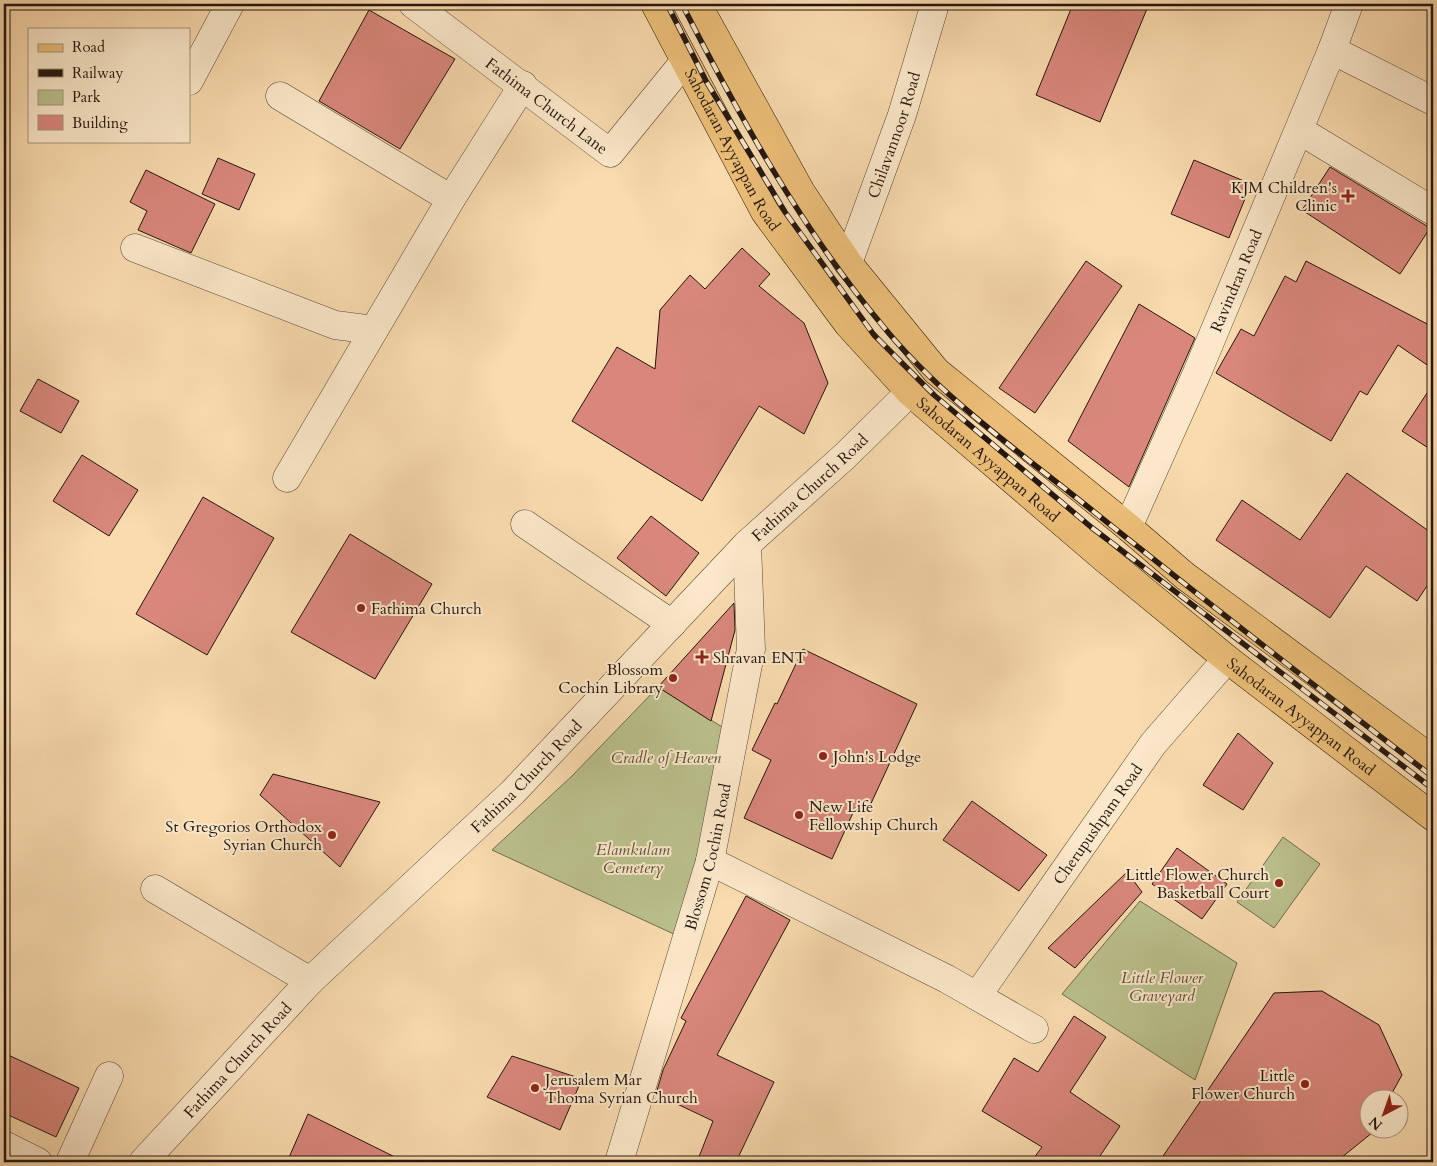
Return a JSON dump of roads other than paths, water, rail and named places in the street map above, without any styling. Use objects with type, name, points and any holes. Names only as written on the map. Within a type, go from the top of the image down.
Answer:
[{"type":"main road","name":"Sahodaran Ayyappan Road","points":[[655,4],[765,212],[848,324],[910,392],[1104,558],[1227,659],[1433,817]]},
{"type":"main road","name":"Sahodaran Ayyappan Road","points":[[697,4],[801,192],[848,263],[936,372],[1128,526],[1185,576],[1433,760]]},
{"type":"main road","points":[[910,392],[936,372]]},
{"type":"street","points":[[190,79],[230,4]]},
{"type":"street","name":"Fathima Church Lane","points":[[413,4],[523,85],[610,153],[685,61]]},
{"type":"street","name":"Chilavannoor Road","points":[[848,263],[902,115],[935,4]]},
{"type":"street","name":"Ravindran Road","points":[[1128,526],[1197,373],[1332,50],[1349,4]]},
{"type":"street","points":[[1332,50],[1433,101]]},
{"type":"street","points":[[287,478],[451,199],[523,85]]},
{"type":"street","points":[[280,96],[451,199]]},
{"type":"street","points":[[1299,130],[1433,211]]},
{"type":"street","points":[[135,248],[334,325],[374,330]]},
{"type":"street","name":"Fathima Church Road","points":[[143,1162],[310,981],[513,792],[747,544],[845,456],[910,392]]},
{"type":"street","points":[[526,524],[672,624]]},
{"type":"street","name":"Blossom Cochin Road","points":[[619,1162],[710,860],[751,649],[747,544]]},
{"type":"street","name":"Cherupushpam Road","points":[[977,996],[1153,744],[1227,659]]},
{"type":"street","points":[[710,860],[947,979],[1034,1029]]},
{"type":"street","points":[[155,889],[310,981]]},
{"type":"street","points":[[70,1162],[109,1076]]},
{"type":"street","points":[[4,1145],[38,1162]]},
{"type":"railway","points":[[667,4],[706,81],[785,212],[874,335],[934,395],[1091,527],[1433,789]]},
{"type":"railway","points":[[682,4],[749,129],[798,210],[852,288],[882,325],[927,374],[1004,441],[1433,777]]},
{"type":"place","name":"KJM Children's Clinic","points":[[1348,196]]},
{"type":"place","name":"Fathima Church","points":[[361,608]]},
{"type":"place","name":"Shravan ENT","points":[[702,657]]},
{"type":"place","name":"Blossom Cochin Library","points":[[673,678]]},
{"type":"place","name":"John's Lodge","points":[[823,756]]},
{"type":"place","name":"New Life Fellowship Church","points":[[799,815]]},
{"type":"place","name":"St Gregorios Orthodox Syrian Church","points":[[332,835]]},
{"type":"place","name":"Little Flower Church Basketball Court","points":[[1279,883]]},
{"type":"place","name":"Little Flower Church","points":[[1305,1084]]},
{"type":"place","name":"Jerusalem Mar Thoma Syrian Church","points":[[535,1088]]},
{"type":"park label","name":"Cradle of Heaven","points":[[666,757]]},
{"type":"park label","name":"Elamkulam Cemetery","points":[[633,858]]},
{"type":"park label","name":"Little Flower Graveyard","points":[[1162,986]]}]
